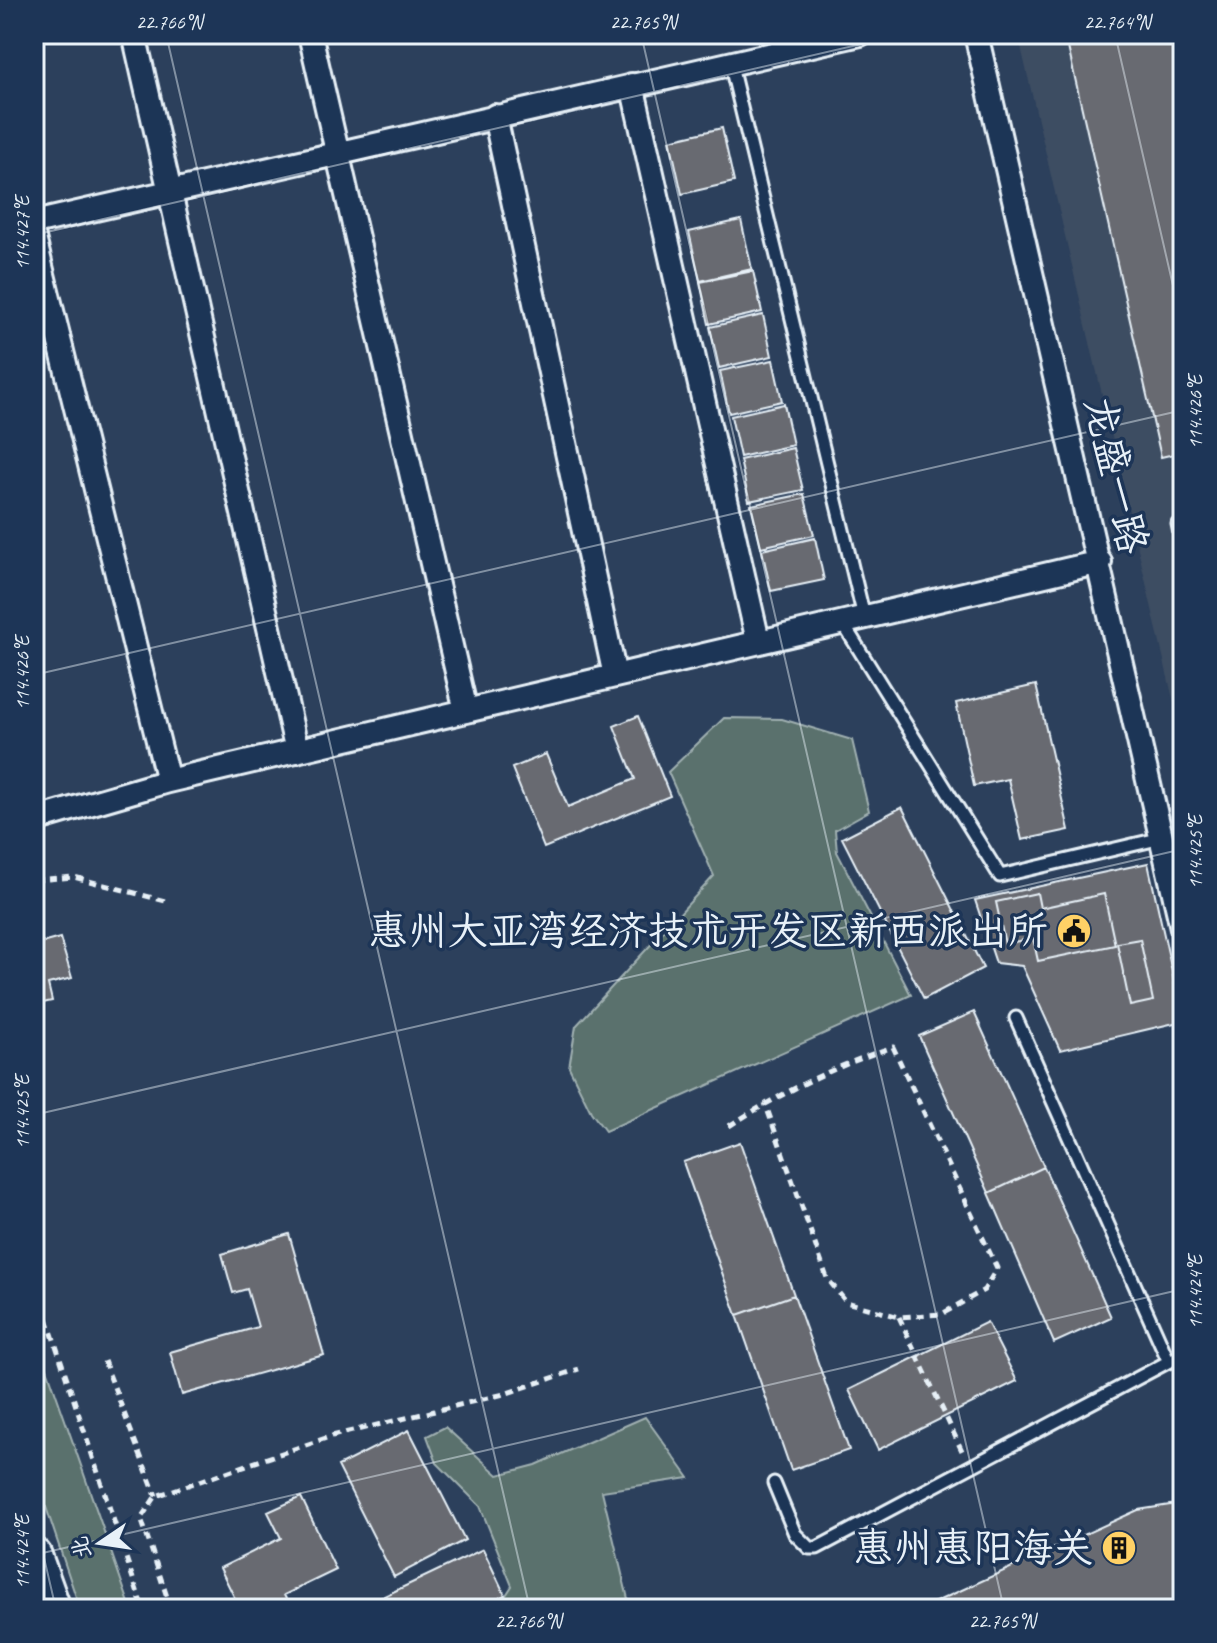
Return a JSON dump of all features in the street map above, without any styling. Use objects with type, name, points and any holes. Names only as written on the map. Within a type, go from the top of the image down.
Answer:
[{"type":"main road","points":[[34,1556],[53,1609]]},
{"type":"street","points":[[134,34],[297,751]]},
{"type":"street","points":[[310,34],[466,711]]},
{"type":"street","points":[[34,223],[860,34]]},
{"type":"street","name":"龙盛一路","points":[[976,34],[1183,932]]},
{"type":"street","points":[[632,85],[758,641]]},
{"type":"street","points":[[495,116],[615,676]]},
{"type":"street","points":[[34,238],[168,781]]},
{"type":"street","points":[[34,820],[168,781],[1100,562]]},
{"type":"lane","points":[[730,62],[864,617]]},
{"type":"lane","points":[[1178,524],[1183,548]]},
{"type":"lane","points":[[842,622],[1000,876],[1162,838]]},
{"type":"lane","points":[[1016,1018],[1169,1362]]},
{"type":"lane","points":[[774,1483],[795,1534],[809,1548],[817,1548],[1183,1354]]},
{"type":"path","points":[[34,880],[74,877],[169,902]]},
{"type":"path","points":[[729,1126],[765,1103],[836,1065],[893,1047],[997,1268],[984,1290],[942,1314],[899,1317],[846,1302],[827,1278],[765,1103]]},
{"type":"path","points":[[34,1279],[143,1609]]},
{"type":"path","points":[[899,1317],[970,1468]]},
{"type":"path","points":[[104,1361],[156,1496]]},
{"type":"path","points":[[171,1609],[141,1518],[156,1496],[332,1436],[504,1394],[579,1369]]},
{"type":"shaded area","points":[[1018,34],[1183,34],[1183,742],[1109,424]]},
{"type":"green space","points":[[724,718],[782,719],[852,740],[869,811],[835,830],[837,852],[911,995],[605,1131],[591,1112],[569,1067],[576,1026],[714,876],[668,772]]},
{"type":"green space","points":[[34,1331],[131,1609],[80,1609],[34,1471]]},
{"type":"green space","points":[[645,1417],[689,1478],[602,1491],[629,1603],[616,1609],[497,1609],[512,1586],[480,1506],[437,1463],[427,1436],[445,1427],[498,1475],[536,1465]]},
{"type":"building","points":[[1065,34],[1183,34],[1183,452],[1161,457]]},
{"type":"building","points":[[722,128],[734,182],[682,194],[670,140]]},
{"type":"building","points":[[741,220],[752,269],[700,281],[689,232]]},
{"type":"building","points":[[753,271],[762,312],[709,324],[700,282]]},
{"type":"building","points":[[763,315],[772,356],[719,368],[710,327]]},
{"type":"building","points":[[773,360],[782,401],[729,413],[720,371]]},
{"type":"building","points":[[784,404],[793,445],[740,457],[731,416]]},
{"type":"building","points":[[793,448],[803,490],[749,501],[740,460]]},
{"type":"building","points":[[804,494],[814,535],[761,547],[751,505]]},
{"type":"building","points":[[815,538],[824,580],[771,591],[762,550]]},
{"type":"building","points":[[1036,685],[1069,830],[1022,840],[1008,779],[974,786],[956,703]]},
{"type":"building","points":[[638,716],[670,796],[544,848],[512,768],[546,754],[568,807],[635,779],[614,726]]},
{"type":"building","points":[[902,807],[983,968],[924,999],[842,838]]},
{"type":"building","name":"惠州大亚湾经济技术开发区新西派出所","points":[[1148,863],[1183,1021],[1060,1050],[1022,966],[996,963],[975,900]]},
{"type":"building","points":[[1037,893],[1040,908],[1104,894],[1115,945],[1038,961],[1033,938],[1005,944],[996,902]]},
{"type":"building","points":[[60,938],[72,978],[48,984],[52,1001],[34,1005],[34,945]]},
{"type":"building","points":[[1140,939],[1153,1001],[1130,1006],[1117,943]]},
{"type":"building","points":[[974,1012],[1044,1167],[989,1193],[919,1036]]},
{"type":"building","points":[[740,1142],[794,1295],[737,1315],[683,1162]]},
{"type":"building","points":[[1044,1167],[1111,1317],[1054,1343],[989,1193]]},
{"type":"building","points":[[289,1234],[324,1355],[182,1395],[170,1352],[258,1327],[247,1289],[233,1293],[222,1254]]},
{"type":"building","points":[[794,1295],[849,1450],[791,1470],[737,1315]]},
{"type":"building","points":[[987,1322],[1017,1381],[878,1450],[849,1390]]},
{"type":"building","points":[[409,1430],[465,1540],[394,1577],[338,1466]]},
{"type":"building","points":[[301,1497],[336,1570],[284,1595],[291,1609],[240,1609],[220,1568],[281,1538],[268,1512]]},
{"type":"building","name":"惠州惠阳海关","points":[[1183,1503],[1183,1609],[920,1609],[1138,1510]]},
{"type":"building","points":[[483,1549],[505,1595],[476,1609],[357,1609]]},
{"type":"place","name":"惠州大亚湾经济技术开发区新西派出所","points":[[1074,931]]},
{"type":"place","name":"惠州惠阳海关","points":[[1119,1548]]}]
